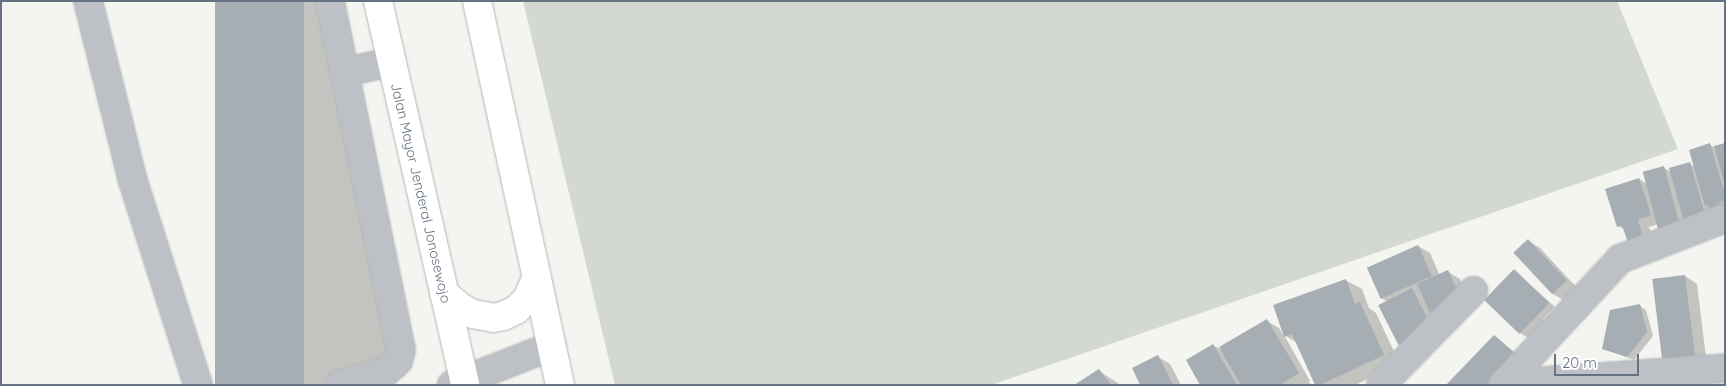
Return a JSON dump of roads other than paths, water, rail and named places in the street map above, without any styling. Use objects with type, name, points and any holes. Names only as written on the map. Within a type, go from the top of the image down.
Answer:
[{"type":"main road","name":"Jalan Mayor Jenderal Jonosewojo","points":[[378,1],[444,293],[460,383]]},
{"type":"main road","points":[[477,1],[560,385]]},
{"type":"main road","points":[[444,293],[460,307],[473,314],[493,318],[516,310],[527,299],[537,277]]},
{"type":"street","points":[[88,1],[132,178],[198,385]]},
{"type":"street","points":[[330,1],[401,350],[398,361],[387,372],[340,385]]},
{"type":"street","points":[[345,72],[391,62]]},
{"type":"street","points":[[1503,384],[1620,259],[1725,218]]},
{"type":"street","points":[[1381,385],[1473,291]]},
{"type":"street","points":[[460,383],[552,346]]},
{"type":"street","points":[[1503,384],[1725,368]]}]
